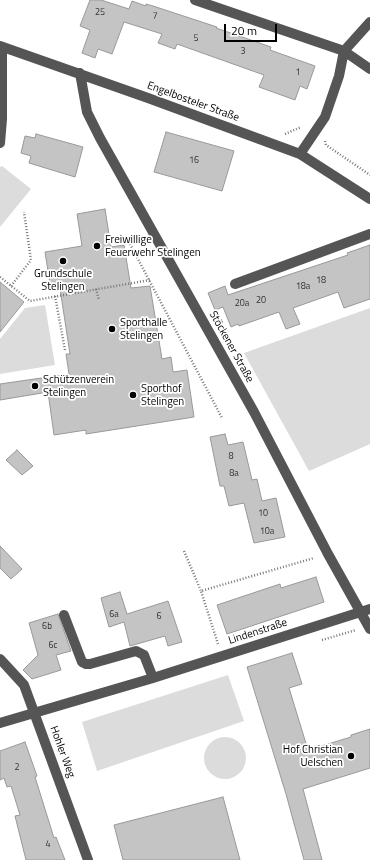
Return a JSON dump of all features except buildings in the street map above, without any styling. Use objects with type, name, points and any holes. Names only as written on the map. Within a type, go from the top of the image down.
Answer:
[{"type":"street","points":[[195,0],[344,51],[370,69]]},
{"type":"street","points":[[300,154],[325,117],[339,76],[344,51],[370,22]]},
{"type":"street","points":[[0,143],[2,119],[1,46]]},
{"type":"street","name":"Engelbosteler Straße","points":[[1,46],[80,73],[300,154],[370,199]]},
{"type":"street","name":"Stöckener Straße","points":[[80,73],[87,112],[254,412],[328,554],[365,610],[370,629]]},
{"type":"street","points":[[234,284],[370,234]]},
{"type":"street","name":"Lindenstraße","points":[[0,723],[153,678],[365,610]]},
{"type":"street","points":[[64,614],[82,662],[90,664],[136,652],[144,655],[153,678]]},
{"type":"street","name":"Hohler Weg","points":[[0,659],[24,685],[88,860]]},
{"type":"path","points":[[11,286],[31,260],[24,212]]},
{"type":"path","points":[[154,233],[130,244],[222,418]]},
{"type":"path","points":[[0,277],[30,300],[150,280]]},
{"type":"path","points":[[96,289],[98,300]]},
{"type":"path","points":[[55,296],[65,350]]},
{"type":"path","points":[[184,551],[200,590],[222,656]]},
{"type":"path","points":[[200,590],[328,554]]},
{"type":"shaded area","points":[[2,166],[31,189],[0,227],[0,167]]},
{"type":"shaded area","points":[[45,305],[55,365],[0,374],[0,339],[25,308]]},
{"type":"shaded area","points":[[370,308],[370,444],[309,471],[244,353]]},
{"type":"shaded area","points":[[228,675],[244,721],[97,771],[82,722]]},
{"type":"shaded area","points":[[221,737],[229,737],[240,743],[246,754],[246,762],[240,773],[229,779],[221,779],[210,773],[204,762],[204,754],[210,743]]},
{"type":"place","name":"Freiwillige Feuerwehr Stelingen","points":[[97,246]]},
{"type":"place","name":"Grundschule Stelingen","points":[[63,261]]},
{"type":"place","name":"Sporthalle Stelingen","points":[[112,329]]},
{"type":"place","name":"Schützenverein Stelingen","points":[[35,386]]},
{"type":"place","name":"Sporthof Stelingen","points":[[133,395]]},
{"type":"place","name":"Hof Christian Uelschen","points":[[351,756]]}]
